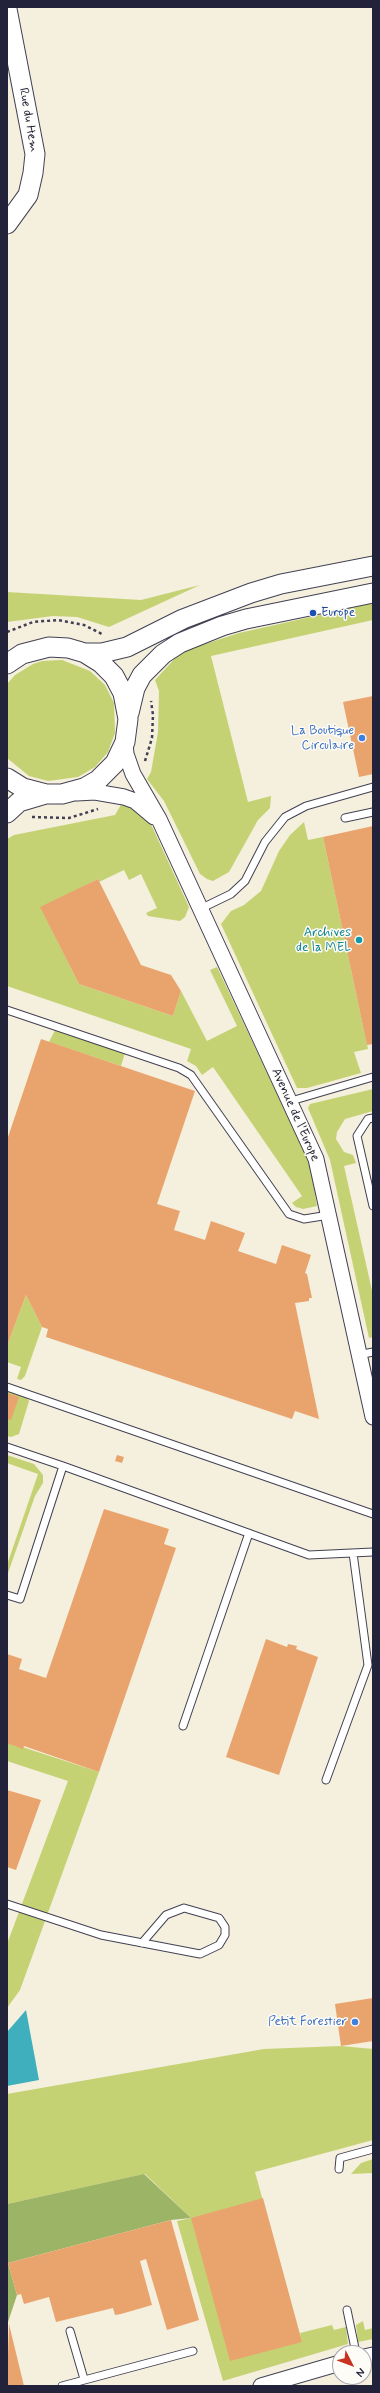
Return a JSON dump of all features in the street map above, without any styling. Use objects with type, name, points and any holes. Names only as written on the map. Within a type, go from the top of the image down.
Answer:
[{"type":"street","name":"Rue du Hem","points":[[7,9],[35,154],[34,173],[28,195],[7,224]]},
{"type":"street","points":[[7,648],[58,647],[85,653],[102,653],[119,650],[190,616],[251,593],[281,584],[373,566]]},
{"type":"street","points":[[10,810],[28,798],[46,794],[69,793],[84,788],[104,775],[115,763],[125,742],[131,702],[140,679],[150,665],[180,643],[222,626],[373,593]]},
{"type":"street","points":[[7,664],[22,654],[40,648]]},
{"type":"street","points":[[85,653],[101,663],[114,676],[126,702],[128,719]]},
{"type":"street","name":"Avenue de l'Europe","points":[[125,742],[126,754],[134,777],[154,809],[291,1101],[316,1159],[358,1355],[372,1409]]},
{"type":"street","points":[[7,778],[23,788],[46,794]]},
{"type":"street","name":"Avenue de l'Europe","points":[[69,793],[95,792],[118,795],[135,801],[146,808],[164,831]]},
{"type":"street","points":[[262,2386],[332,2365]]},
{"type":"lane","points":[[200,909],[231,894],[245,881],[265,842],[285,817],[296,810],[320,801],[373,787]]},
{"type":"lane","points":[[345,818],[373,812]]},
{"type":"lane","points":[[7,1010],[179,1068],[191,1075],[289,1214],[304,1220],[329,1215]]},
{"type":"lane","points":[[291,1101],[373,1077]]},
{"type":"lane","points":[[373,1118],[368,1119],[357,1136],[373,1206]]},
{"type":"lane","points":[[358,1355],[373,1352]]},
{"type":"lane","points":[[7,1387],[373,1514]]},
{"type":"lane","points":[[7,1447],[309,1555],[373,1552]]},
{"type":"lane","points":[[7,1594],[20,1599],[63,1466]]},
{"type":"lane","points":[[183,1726],[249,1533]]},
{"type":"lane","points":[[326,1780],[368,1665],[353,1553]]},
{"type":"lane","points":[[7,1904],[101,1935],[142,1943],[200,1954],[219,1945],[225,1935],[225,1926],[219,1918],[184,1908],[166,1915],[142,1943]]},
{"type":"lane","points":[[339,2169],[340,2158],[373,2149]]},
{"type":"lane","points":[[347,2310],[354,2345]]},
{"type":"lane","points":[[70,2331],[84,2379]]},
{"type":"lane","points":[[62,2386],[193,2351]]},
{"type":"path","points":[[7,632],[33,622],[58,620],[84,625],[107,636],[119,650]]},
{"type":"path","points":[[134,777],[142,770],[152,738],[153,716],[150,694],[140,679]]},
{"type":"path","points":[[10,810],[34,818],[69,818],[108,806],[118,795]]},
{"type":"green space","points":[[200,585],[109,627],[77,617],[53,616],[7,622],[7,592],[141,600]]},
{"type":"green space","points":[[373,603],[373,620],[211,656],[248,802],[271,796],[270,808],[258,820],[229,872],[213,881],[207,879],[200,874],[164,801],[147,779],[151,772],[158,732],[159,691],[155,680],[179,654],[202,645],[239,633]]},
{"type":"green space","points":[[62,660],[90,671],[105,685],[114,703],[115,733],[108,752],[95,767],[78,777],[48,781],[29,776],[7,758],[7,684],[15,675],[33,664],[42,661]]},
{"type":"green space","points":[[123,801],[141,813],[150,822],[189,907],[185,917],[180,921],[148,916],[146,913],[157,908],[141,874],[129,880],[124,870],[99,882],[98,879],[41,908],[79,984],[173,1016],[181,991],[207,1041],[237,1026],[210,970],[217,967],[302,1147],[311,1169],[317,1206],[303,1209],[296,1207],[292,1203],[302,1196],[213,1067],[202,1075],[196,1066],[187,1061],[191,1049],[7,986],[7,839],[14,835],[115,815]]},
{"type":"green space","points":[[304,822],[308,840],[323,837],[368,1049],[354,1052],[361,1073],[307,1088],[297,1088],[221,924],[231,911],[244,905],[261,891],[279,851],[290,835]]},
{"type":"green space","points":[[55,1030],[125,1053],[121,1066],[49,1042]]},
{"type":"green space","points":[[373,1089],[373,1111],[345,1119],[337,1132],[336,1139],[344,1152],[353,1155],[356,1163],[344,1166],[373,1295],[373,1337],[369,1338],[330,1160],[308,1108],[310,1104]]},
{"type":"green space","points":[[26,1295],[42,1327],[25,1376],[21,1380],[17,1379],[21,1367],[7,1362],[7,1346]]},
{"type":"green space","points":[[7,1390],[27,1397],[29,1401],[19,1434],[11,1437],[7,1436]]},
{"type":"green space","points":[[7,1455],[34,1464],[43,1475],[43,1483],[35,1496],[7,1576],[7,1565],[38,1474],[7,1463]]},
{"type":"green space","points":[[7,1742],[99,1772],[20,1990],[7,2008],[7,1944],[68,1781],[7,1761]]},
{"type":"green space","points":[[341,2046],[373,2049],[373,2140],[255,2172],[302,2342],[300,2333],[332,2325],[334,2330],[346,2327],[348,2344],[332,2345],[332,2349],[223,2381],[177,2221],[191,2218],[145,2174],[7,2204],[7,2094],[264,2049]]},
{"type":"green space","points":[[373,2159],[373,2173],[351,2174],[361,2163]]},
{"type":"green space","points":[[144,2174],[191,2218],[171,2220],[8,2263],[17,2295],[7,2325],[7,2204]]},
{"type":"green space","points":[[363,2321],[365,2330],[373,2328],[373,2339],[358,2342],[356,2325]]},
{"type":"water","points":[[26,2010],[39,2080],[7,2086],[7,2032]]},
{"type":"building","name":"La Boutique Circulaire","points":[[373,696],[373,774],[359,777],[343,702]]},
{"type":"building","name":"Archives de la MEL","points":[[373,826],[373,1044],[367,1045],[323,837]]},
{"type":"building","points":[[98,879],[141,965],[171,975],[181,991],[173,1016],[79,984],[40,907]]},
{"type":"building","points":[[41,1039],[195,1091],[157,1204],[180,1211],[174,1230],[205,1240],[211,1221],[245,1233],[238,1251],[276,1264],[282,1245],[311,1255],[305,1273],[307,1274],[312,1298],[309,1298],[309,1301],[295,1303],[319,1419],[295,1411],[292,1419],[46,1337],[48,1329],[42,1327],[26,1295],[7,1346],[7,1140]]},
{"type":"building","points":[[7,1393],[19,1397],[11,1420],[7,1419]]},
{"type":"building","points":[[117,1455],[124,1457],[122,1463],[115,1461]]},
{"type":"building","points":[[104,1509],[169,1529],[164,1544],[176,1548],[99,1772],[24,1746],[23,1749],[7,1743],[7,1654],[22,1659],[19,1669],[46,1678]]},
{"type":"building","points":[[266,1639],[287,1647],[288,1644],[297,1646],[296,1649],[318,1657],[279,1775],[226,1757]]},
{"type":"building","points":[[7,1790],[41,1800],[16,1870],[7,1867]]},
{"type":"building","name":"Petit Forestier","points":[[373,1998],[373,2041],[341,2046],[335,2004]]},
{"type":"building","points":[[263,2198],[302,2342],[230,2361],[191,2218]]},
{"type":"building","points":[[171,2220],[199,2320],[167,2330],[146,2259],[140,2261],[152,2305],[121,2314],[115,2315],[113,2308],[56,2322],[49,2297],[24,2304],[21,2294],[17,2295],[8,2263]]},
{"type":"building","points":[[9,2324],[24,2386],[7,2386]]},
{"type":"place","name":"Europe","points":[[313,613]]},
{"type":"place","name":"La Boutique Circulaire","points":[[362,738]]},
{"type":"place","name":"Archives de la MEL","points":[[359,940]]},
{"type":"place","name":"Petit Forestier","points":[[355,2022]]}]
